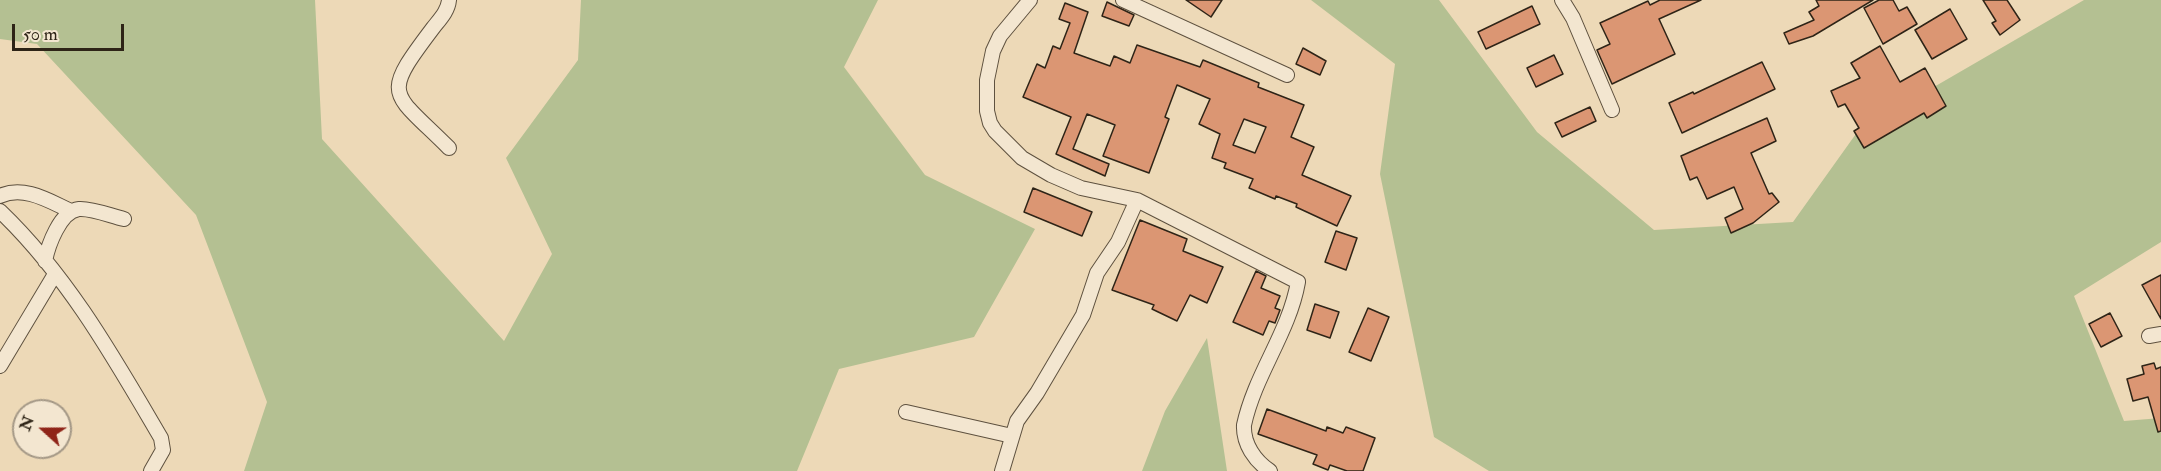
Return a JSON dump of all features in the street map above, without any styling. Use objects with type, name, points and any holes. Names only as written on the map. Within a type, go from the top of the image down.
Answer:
[{"type":"street","points":[[449,0],[446,12],[406,64],[397,84],[401,100],[449,147]]},
{"type":"street","points":[[1030,0],[1000,36],[993,51],[987,80],[990,123],[1022,158],[1050,175],[1081,188],[1137,200],[1298,282],[1293,307],[1271,353],[1244,425],[1244,433],[1250,450],[1260,465],[1270,471]]},
{"type":"street","points":[[1123,0],[1287,75]]},
{"type":"street","points":[[1562,0],[1573,18],[1612,111]]},
{"type":"street","points":[[0,196],[10,192],[30,193],[71,211]]},
{"type":"street","points":[[1002,471],[1012,436],[1024,408],[1037,393],[1083,315],[1096,273],[1118,242],[1137,200]]},
{"type":"street","points":[[45,261],[49,241],[71,211],[81,208],[124,219]]},
{"type":"street","points":[[0,211],[31,243],[94,325],[161,438],[163,450],[151,471]]},
{"type":"street","points":[[31,243],[49,241]]},
{"type":"street","points":[[0,366],[55,274]]},
{"type":"street","points":[[906,412],[1012,436]]},
{"type":"green space","points":[[0,0],[315,0],[322,139],[504,341],[552,254],[506,158],[578,60],[581,0],[878,0],[844,67],[925,175],[1035,229],[974,337],[839,369],[797,471],[244,471],[267,402],[196,215],[37,44],[0,39]]},
{"type":"green space","points":[[1311,0],[1439,0],[1537,132],[1654,230],[1793,222],[1858,131],[2084,0],[2161,0],[2161,242],[2074,296],[2124,421],[2161,418],[2161,471],[1489,471],[1434,437],[1380,174],[1395,64]]},
{"type":"green space","points":[[1207,338],[1227,471],[1142,471],[1165,411]]},
{"type":"building","points":[[1186,0],[1222,0],[1211,17]]},
{"type":"building","points":[[1660,0],[1701,0],[1659,19],[1675,54],[1612,84],[1597,50],[1610,44],[1600,23],[1648,1],[1650,5]]},
{"type":"building","points":[[1816,0],[1873,0],[1813,36],[1789,44],[1784,33],[1814,20],[1809,12],[1819,6]]},
{"type":"building","points":[[1879,0],[1893,0],[1899,11],[1907,7],[1917,24],[1883,44],[1864,8]]},
{"type":"building","points":[[1983,0],[2007,0],[2020,20],[2000,35],[1992,23],[1996,21]]},
{"type":"building","points":[[1107,2],[1134,15],[1129,26],[1102,16]]},
{"type":"building","points":[[1065,3],[1088,12],[1074,53],[1110,66],[1114,56],[1130,63],[1137,45],[1200,67],[1203,60],[1259,83],[1258,87],[1304,105],[1291,137],[1314,147],[1302,175],[1351,196],[1337,226],[1296,207],[1297,204],[1276,196],[1275,199],[1249,188],[1253,179],[1224,168],[1226,163],[1212,158],[1220,134],[1199,124],[1210,99],[1177,85],[1165,117],[1169,119],[1149,173],[1103,156],[1115,125],[1087,114],[1073,149],[1109,164],[1105,176],[1056,154],[1071,117],[1023,97],[1037,64],[1045,68],[1053,46],[1060,49],[1070,23],[1059,19]],"holes":[[[1244,119],[1266,127],[1255,153],[1233,145]]]},
{"type":"building","points":[[1532,6],[1540,24],[1486,49],[1478,32]]},
{"type":"building","points":[[1950,9],[1967,39],[1932,59],[1915,30]]},
{"type":"building","points":[[1880,46],[1900,82],[1925,68],[1946,106],[1927,118],[1924,113],[1864,148],[1854,131],[1859,128],[1845,104],[1838,107],[1831,91],[1860,78],[1851,63]]},
{"type":"building","points":[[1303,48],[1326,61],[1320,75],[1296,64]]},
{"type":"building","points":[[1554,55],[1563,74],[1536,87],[1527,68]]},
{"type":"building","points":[[1762,62],[1775,89],[1682,133],[1669,103],[1693,92],[1694,94]]},
{"type":"building","points":[[1590,107],[1596,121],[1562,137],[1555,123]]},
{"type":"building","points":[[1767,118],[1776,141],[1751,153],[1769,194],[1772,193],[1779,202],[1753,223],[1731,233],[1725,218],[1743,209],[1734,187],[1707,199],[1697,177],[1690,180],[1681,156]]},
{"type":"building","points":[[1033,188],[1092,212],[1082,236],[1024,212]]},
{"type":"building","points":[[1140,220],[1187,239],[1183,251],[1223,267],[1207,303],[1190,295],[1177,321],[1152,309],[1154,305],[1112,290]]},
{"type":"building","points":[[1336,231],[1357,238],[1346,270],[1325,262]]},
{"type":"building","points":[[1256,271],[1266,276],[1261,288],[1280,296],[1275,308],[1280,310],[1275,323],[1269,321],[1263,335],[1233,322]]},
{"type":"building","points":[[2161,275],[2161,319],[2142,285]]},
{"type":"building","points":[[1315,304],[1339,312],[1330,338],[1307,330]]},
{"type":"building","points":[[1368,308],[1389,317],[1371,361],[1349,352]]},
{"type":"building","points":[[2110,313],[2122,336],[2101,347],[2089,324]]},
{"type":"building","points":[[2154,363],[2156,369],[2161,367],[2161,431],[2158,432],[2148,397],[2133,401],[2127,379],[2144,374],[2142,366]]},
{"type":"building","points":[[1267,409],[1326,431],[1327,427],[1343,433],[1346,427],[1375,438],[1363,471],[1347,471],[1330,465],[1328,470],[1313,464],[1317,455],[1258,434]]}]
